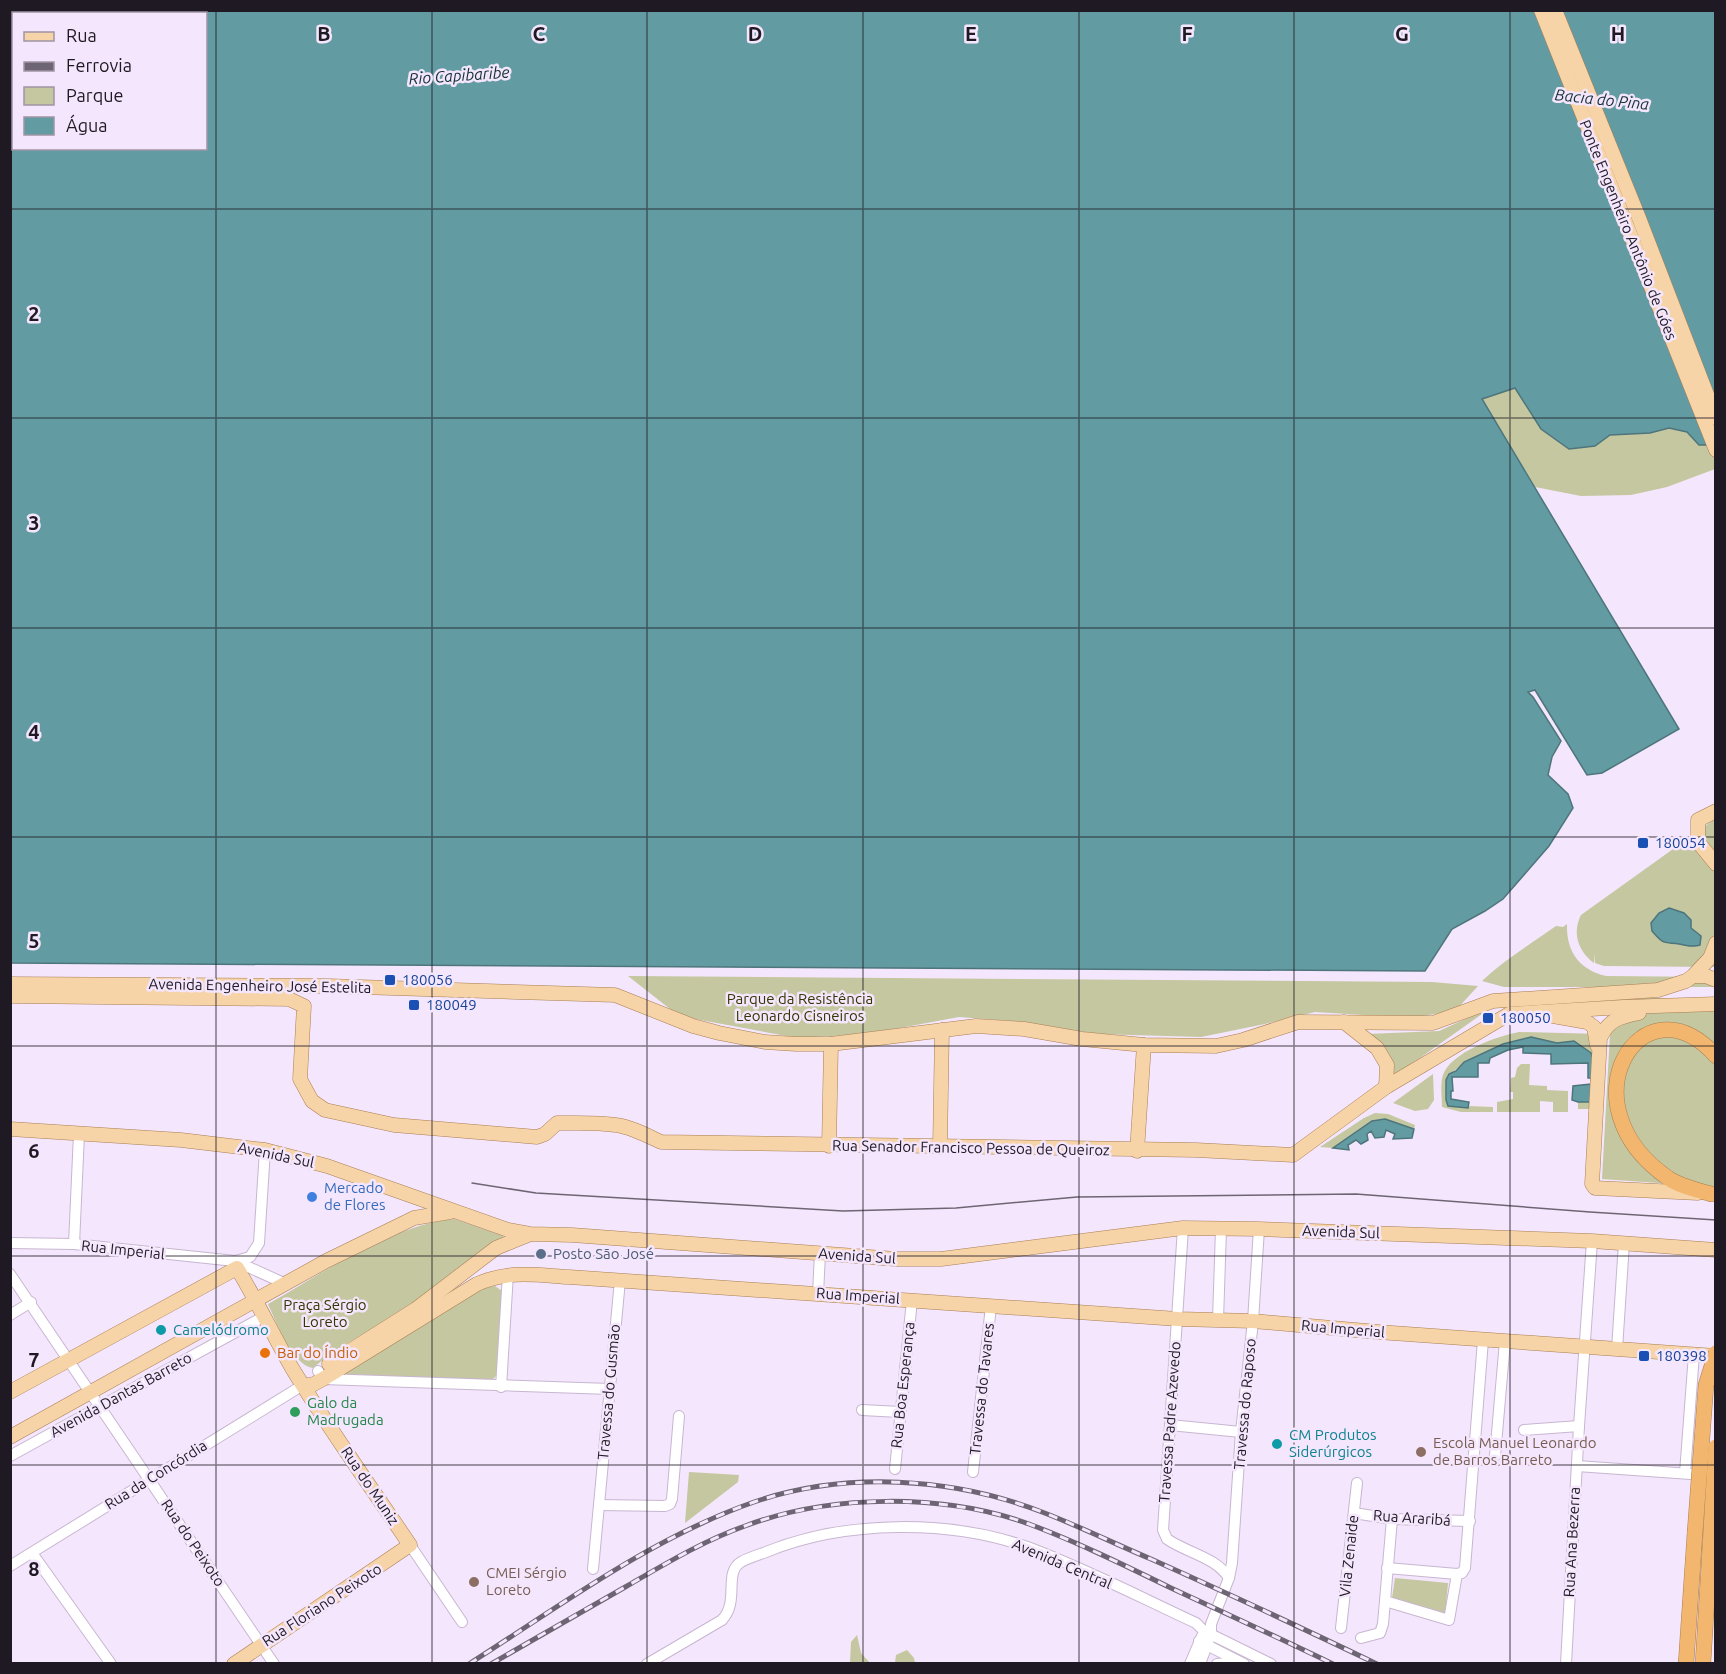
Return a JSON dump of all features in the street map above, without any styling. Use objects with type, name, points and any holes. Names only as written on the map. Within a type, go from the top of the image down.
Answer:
[{"type":"highway","points":[[1713,1194],[1670,1180],[1639,1154],[1626,1132],[1616,1102],[1615,1084],[1625,1054],[1639,1040],[1652,1033],[1671,1030],[1694,1039],[1716,1056]]},
{"type":"highway","points":[[1686,1664],[1706,1385],[1716,1354]]},
{"type":"highway","points":[[1703,1664],[1716,1446]]},
{"type":"main road","name":"Ponte Engenheiro Antônio de Góes","points":[[1541,10],[1716,450]]},
{"type":"main road","name":"Ponte Engenheiro Antônio de Góes","points":[[1555,10],[1716,417]]},
{"type":"main road","points":[[1716,811],[1698,820],[1698,842],[1716,864]]},
{"type":"main road","name":"Avenida Engenheiro José Estelita","points":[[20,992],[328,986],[615,995],[693,1026],[765,1042],[831,1044],[976,1026],[1024,1029],[1082,1040],[1144,1045],[1216,1046],[1243,1040],[1298,1022],[1433,1023],[1493,1001],[1658,990],[1686,981],[1693,976],[1710,958],[1716,943]]},
{"type":"main road","points":[[1693,976],[1706,976],[1716,980]]},
{"type":"main road","points":[[10,984],[20,992]]},
{"type":"main road","points":[[304,1006],[312,992],[328,986]]},
{"type":"main road","name":"Avenida Engenheiro José Estelita","points":[[20,992],[289,999],[304,1006]]},
{"type":"main road","name":"Rua Senador Francisco Pessoa de Queiroz","points":[[304,1006],[300,1079],[312,1101],[325,1110],[394,1125],[537,1137],[557,1123],[589,1123],[616,1125],[661,1142],[1137,1151],[1196,1150],[1293,1155],[1386,1087],[1509,1014],[1716,1002]]},
{"type":"main road","points":[[1688,1005],[1667,1011],[1624,1016],[1609,1023],[1600,1038],[1592,1184],[1595,1188],[1713,1194]]},
{"type":"main road","points":[[1542,1011],[1554,1017],[1587,1022],[1594,1027],[1598,1062]]},
{"type":"main road","points":[[1344,1022],[1377,1048],[1386,1065],[1386,1087]]},
{"type":"main road","points":[[940,1147],[942,1030]]},
{"type":"main road","points":[[830,1146],[831,1044]]},
{"type":"main road","points":[[1137,1151],[1144,1045]]},
{"type":"main road","name":"Avenida Sul","points":[[10,1130],[182,1140],[265,1150],[327,1166],[508,1230],[530,1234],[572,1235],[896,1259],[941,1259],[1183,1228],[1592,1241],[1716,1250]]},
{"type":"main road","name":"Avenida Dantas Barreto","points":[[10,1437],[326,1261],[414,1218],[435,1213],[459,1212]]},
{"type":"main road","name":"Rua Imperial","points":[[320,1377],[416,1309],[496,1248],[530,1234]]},
{"type":"main road","points":[[10,1392],[70,1361],[236,1264],[263,1317]]},
{"type":"main road","name":"Rua Imperial","points":[[303,1385],[308,1378],[320,1377],[477,1284],[508,1274],[1253,1321],[1483,1340],[1716,1354]]},
{"type":"main road","name":"Rua do Muniz","points":[[263,1317],[316,1406],[410,1545]]},
{"type":"main road","points":[[316,1406],[320,1377]]},
{"type":"main road","name":"Rua Floriano Peixoto","points":[[234,1664],[410,1545]]},
{"type":"street","points":[[74,1244],[79,1134]]},
{"type":"street","points":[[236,1264],[250,1257],[260,1243],[265,1150]]},
{"type":"street","name":"Travessa Padre Azevedo","points":[[1183,1228],[1163,1530],[1164,1536],[1170,1542],[1220,1566],[1229,1578]]},
{"type":"street","points":[[1218,1320],[1221,1229]]},
{"type":"street","name":"Travessa do Raposo","points":[[1207,1635],[1229,1578],[1234,1542],[1259,1229]]},
{"type":"street","name":"Rua Ana Bezerra","points":[[1566,1664],[1576,1466],[1592,1241]]},
{"type":"street","points":[[1617,1349],[1624,1243]]},
{"type":"street","name":"Rua Imperial","points":[[10,1244],[74,1244],[236,1264],[286,1284]]},
{"type":"street","points":[[818,1294],[820,1253]]},
{"type":"street","name":"Rua do Peixoto","points":[[10,1274],[273,1664]]},
{"type":"street","points":[[501,1387],[508,1274]]},
{"type":"street","name":"Travessa do Gusmão","points":[[593,1569],[620,1280]]},
{"type":"street","name":"Rua Boa Esperança","points":[[895,1469],[912,1300]]},
{"type":"street","points":[[10,1316],[30,1302]]},
{"type":"street","name":"Travessa do Tavares","points":[[973,1472],[991,1306]]},
{"type":"street","name":"Avenida Dantas Barreto","points":[[10,1456],[263,1317]]},
{"type":"street","points":[[1388,1568],[1457,1574],[1462,1573],[1465,1568],[1483,1340]]},
{"type":"street","points":[[1495,1456],[1505,1341]]},
{"type":"street","points":[[1685,1473],[1694,1354]]},
{"type":"street","points":[[320,1377],[501,1387],[610,1389]]},
{"type":"street","name":"Rua da Concórdia","points":[[10,1566],[303,1385]]},
{"type":"street","points":[[862,1410],[900,1412]]},
{"type":"street","points":[[599,1505],[665,1506],[670,1504],[679,1416]]},
{"type":"street","points":[[1170,1425],[1241,1432]]},
{"type":"street","points":[[1524,1430],[1579,1426]]},
{"type":"street","points":[[1576,1466],[1716,1476]]},
{"type":"street","name":"Vila Zenaide","points":[[1341,1628],[1356,1483]]},
{"type":"street","name":"Rua Araribá","points":[[1354,1513],[1392,1519],[1470,1521]]},
{"type":"street","points":[[1361,1638],[1380,1633],[1382,1630],[1392,1519]]},
{"type":"street","name":"Avenida Central","points":[[647,1664],[722,1620],[732,1602],[732,1574],[740,1563],[806,1538],[845,1530],[880,1528],[953,1531],[1015,1543],[1196,1623],[1207,1635]]},
{"type":"street","name":"Rua do Muniz","points":[[410,1545],[462,1622]]},
{"type":"street","points":[[32,1553],[111,1664]]},
{"type":"street","points":[[1385,1601],[1449,1620],[1457,1574]]},
{"type":"street","points":[[1207,1635],[1243,1663]]},
{"type":"street","points":[[1190,1664],[1207,1635]]},
{"type":"street","points":[[1200,1664],[1207,1635]]},
{"type":"street","points":[[1207,1635],[1271,1664]]},
{"type":"street","points":[[1217,1664],[1243,1663]]},
{"type":"green space","points":[[1715,360],[1715,469],[1667,487],[1631,495],[1581,496],[1535,487],[1482,399],[1515,388]]},
{"type":"green space","points":[[1715,819],[1715,967],[1604,966],[1595,963],[1594,953],[1594,963],[1588,958],[1580,947],[1577,935],[1581,915]]},
{"type":"green space","points":[[1567,924],[1569,943],[1576,958],[1588,969],[1597,973],[1606,976],[1715,977],[1716,987],[1504,987],[1482,981],[1508,959],[1556,926],[1563,927]]},
{"type":"green space","name":"Parque da Resistência Leonardo Cisneiros","points":[[628,976],[1432,982],[1478,986],[1456,1010],[1413,1018],[1315,1012],[1201,1037],[1097,1034],[1012,1021],[959,1017],[867,1034],[797,1038],[679,1016]]},
{"type":"green space","points":[[1612,997],[1715,999],[1715,1187],[1602,1179]]},
{"type":"green space","points":[[1481,1012],[1482,1014],[1393,1077],[1367,1034],[1439,1031]]},
{"type":"green space","points":[[1519,1032],[1601,1034],[1597,1109],[1578,1109],[1578,1102],[1595,1102],[1591,1053],[1577,1043],[1557,1043],[1536,1038],[1524,1038],[1461,1065],[1447,1077],[1446,1100],[1468,1108],[1468,1106],[1493,1107],[1493,1112],[1461,1112],[1442,1107],[1443,1075],[1455,1059],[1476,1046]]},
{"type":"green space","points":[[1521,1064],[1530,1064],[1529,1085],[1547,1086],[1547,1090],[1568,1091],[1568,1112],[1553,1112],[1553,1102],[1540,1101],[1540,1112],[1497,1112],[1497,1102],[1513,1099],[1513,1092],[1510,1092],[1511,1078],[1515,1077],[1517,1068]]},
{"type":"green space","points":[[1433,1074],[1434,1100],[1428,1109],[1415,1111],[1393,1103]]},
{"type":"green space","points":[[1375,1113],[1388,1114],[1415,1125],[1414,1129],[1385,1119],[1375,1120],[1333,1148],[1320,1147],[1364,1118]]},
{"type":"green space","name":"Praça Sérgio Loreto","points":[[454,1219],[503,1236],[503,1238],[424,1298],[331,1353],[313,1368],[298,1359],[280,1331],[268,1304],[334,1265],[381,1241],[429,1223]]},
{"type":"green space","name":"Praça Sérgio Loreto","points":[[495,1286],[502,1291],[497,1375],[492,1380],[342,1375],[342,1371],[479,1289]]},
{"type":"green space","points":[[689,1472],[739,1475],[738,1482],[685,1523]]},
{"type":"green space","points":[[1395,1578],[1448,1583],[1445,1616],[1392,1598]]},
{"type":"green space","points":[[857,1635],[861,1653],[870,1663],[850,1663],[851,1642]]},
{"type":"green space","points":[[907,1650],[915,1663],[895,1663],[896,1655]]},
{"type":"water","points":[[11,11],[1715,11],[1715,445],[1699,445],[1687,432],[1669,428],[1650,433],[1610,435],[1595,446],[1569,449],[1541,429],[1515,388],[1482,399],[1679,729],[1602,773],[1587,775],[1535,690],[1528,692],[1561,741],[1552,757],[1548,775],[1568,794],[1573,808],[1549,846],[1503,899],[1452,929],[1425,971],[11,963]]},
{"type":"water","points":[[1669,908],[1684,913],[1691,920],[1691,928],[1701,936],[1700,945],[1664,942],[1652,931],[1651,923],[1659,913]]},
{"type":"water","points":[[1531,1037],[1557,1043],[1574,1041],[1591,1053],[1595,1102],[1572,1100],[1573,1086],[1591,1084],[1591,1078],[1588,1078],[1588,1063],[1551,1064],[1551,1054],[1523,1053],[1523,1047],[1508,1050],[1490,1058],[1489,1063],[1478,1063],[1478,1077],[1452,1077],[1451,1099],[1469,1102],[1468,1108],[1448,1106],[1446,1080],[1449,1074],[1456,1071],[1464,1062],[1503,1044]]},
{"type":"water","points":[[1385,1119],[1414,1129],[1412,1138],[1393,1139],[1395,1134],[1386,1130],[1384,1137],[1375,1138],[1371,1131],[1367,1134],[1368,1140],[1361,1144],[1356,1140],[1348,1145],[1349,1150],[1333,1148],[1372,1121]]},
{"type":"tram line","points":[[472,1183],[536,1193],[843,1211],[956,1208],[1077,1197],[1356,1194],[1716,1220]]},
{"type":"railway","points":[[469,1664],[607,1575],[679,1534],[754,1502],[789,1492],[861,1482],[935,1485],[1008,1500],[1083,1529],[1377,1664]]},
{"type":"railway","points":[[491,1664],[670,1561],[729,1532],[778,1515],[813,1508],[887,1501],[960,1507],[996,1514],[1029,1524],[1100,1554],[1333,1664]]},
{"type":"place","name":"180054","points":[[1643,843]]},
{"type":"place","name":"180056","points":[[390,980]]},
{"type":"place","name":"180049","points":[[414,1005]]},
{"type":"place","name":"180050","points":[[1488,1018]]},
{"type":"place","name":"Mercado de Flores","points":[[312,1197]]},
{"type":"place","name":"Posto São José","points":[[541,1254]]},
{"type":"place","name":"Camelódromo","points":[[161,1330]]},
{"type":"place","name":"Bar do Índio","points":[[265,1353]]},
{"type":"place","name":"180398","points":[[1644,1356]]},
{"type":"place","name":"Galo da Madrugada","points":[[295,1412]]},
{"type":"place","name":"CM Produtos Siderúrgicos","points":[[1277,1444]]},
{"type":"place","name":"Escola Manuel Leonardo de Barros Barreto","points":[[1421,1452]]},
{"type":"place","name":"CMEI Sérgio Loreto","points":[[474,1582]]},
{"type":"water label","name":"Rio Capibaribe","points":[[459,75]]},
{"type":"water label","name":"Bacia do Pina","points":[[1602,99]]}]
